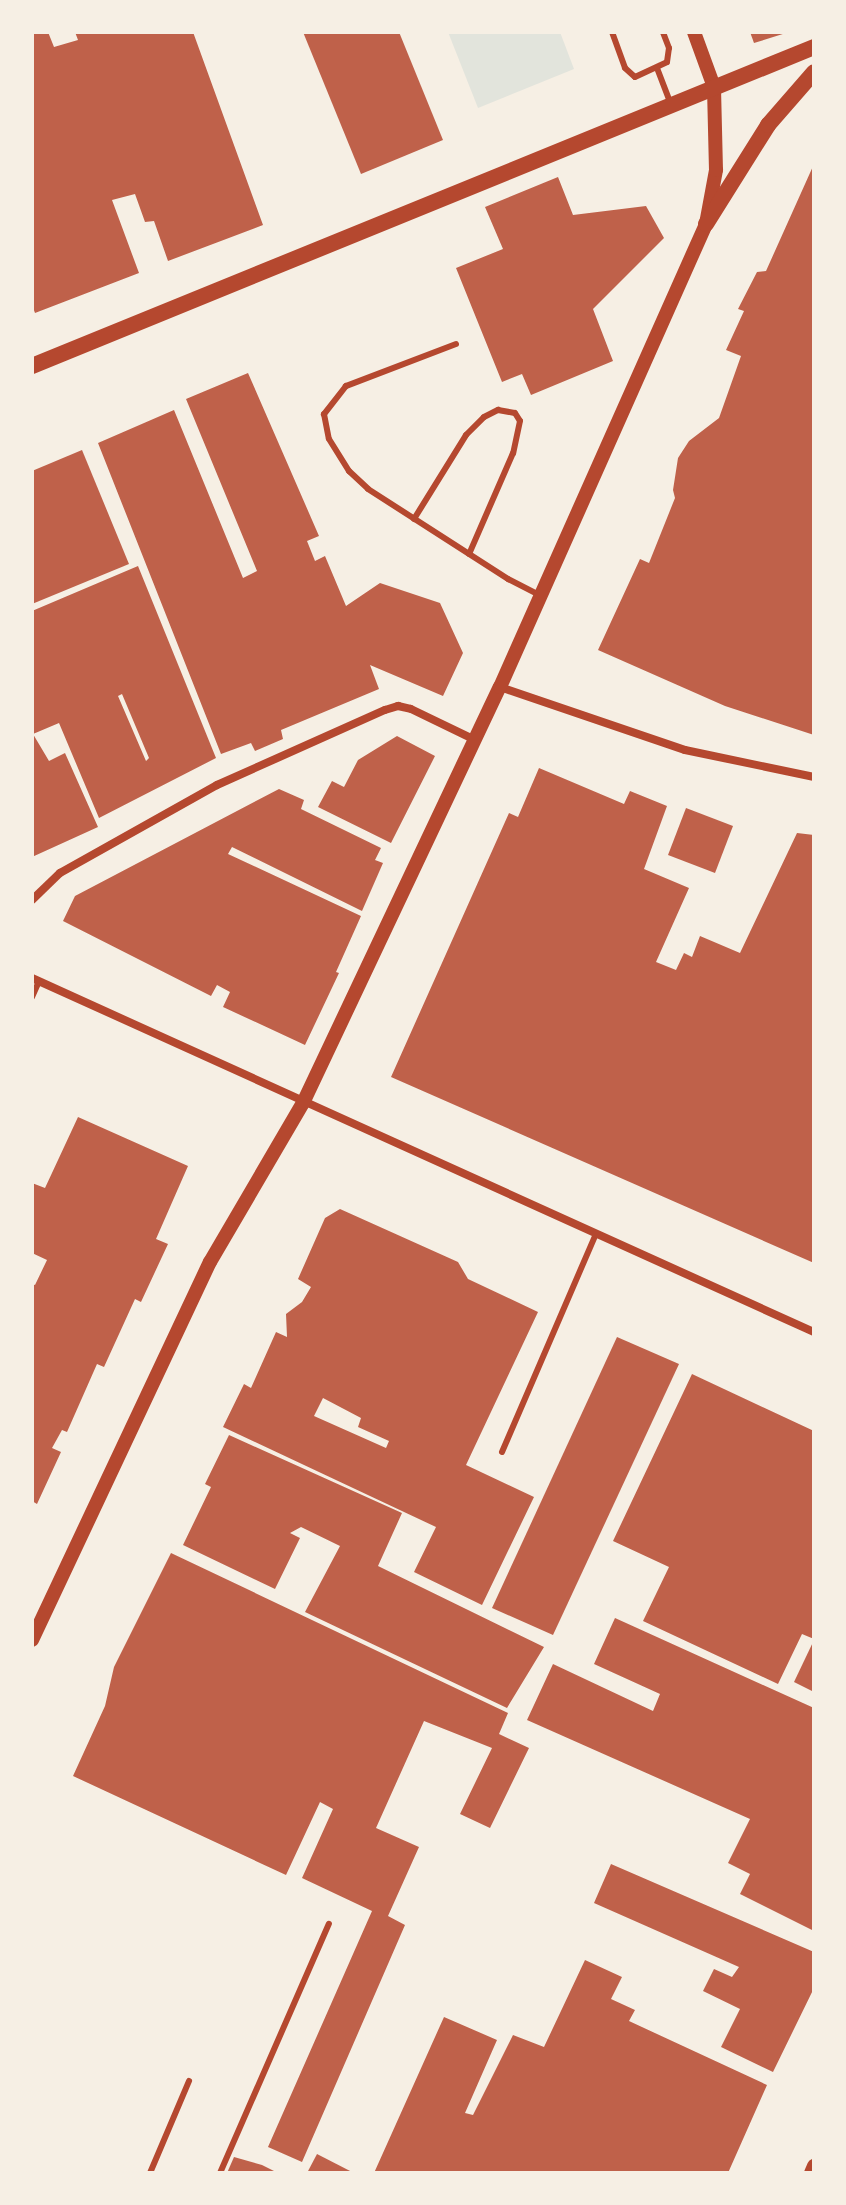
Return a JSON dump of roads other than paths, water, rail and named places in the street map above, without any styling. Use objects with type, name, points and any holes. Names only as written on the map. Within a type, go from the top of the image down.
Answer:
[{"type":"main road","points":[[32,366],[814,47]]},
{"type":"main road","points":[[706,224],[768,125],[814,72]]},
{"type":"street","points":[[32,1640],[210,1262],[303,1103],[500,687],[706,224],[716,170],[714,87],[694,32]]},
{"type":"street","points":[[500,687],[685,750],[814,777]]},
{"type":"street","points":[[32,900],[60,873],[217,785],[385,710],[398,706],[411,709],[475,740]]},
{"type":"street","points":[[36,980],[814,1332]]},
{"type":"street","points":[[811,2173],[814,2166]]},
{"type":"lane","points":[[612,32],[629,75],[635,77],[667,62],[663,32]]},
{"type":"lane","points":[[657,68],[670,105]]},
{"type":"lane","points":[[456,344],[346,386],[324,414],[329,439],[349,471],[368,489],[540,595]]},
{"type":"lane","points":[[414,519],[466,435],[484,417],[498,410],[515,413],[520,421],[513,453],[469,554]]},
{"type":"lane","points":[[32,997],[36,980]]},
{"type":"lane","points":[[502,1452],[596,1234]]},
{"type":"lane","points":[[220,2173],[329,1924]]},
{"type":"lane","points":[[150,2173],[189,2081]]}]
